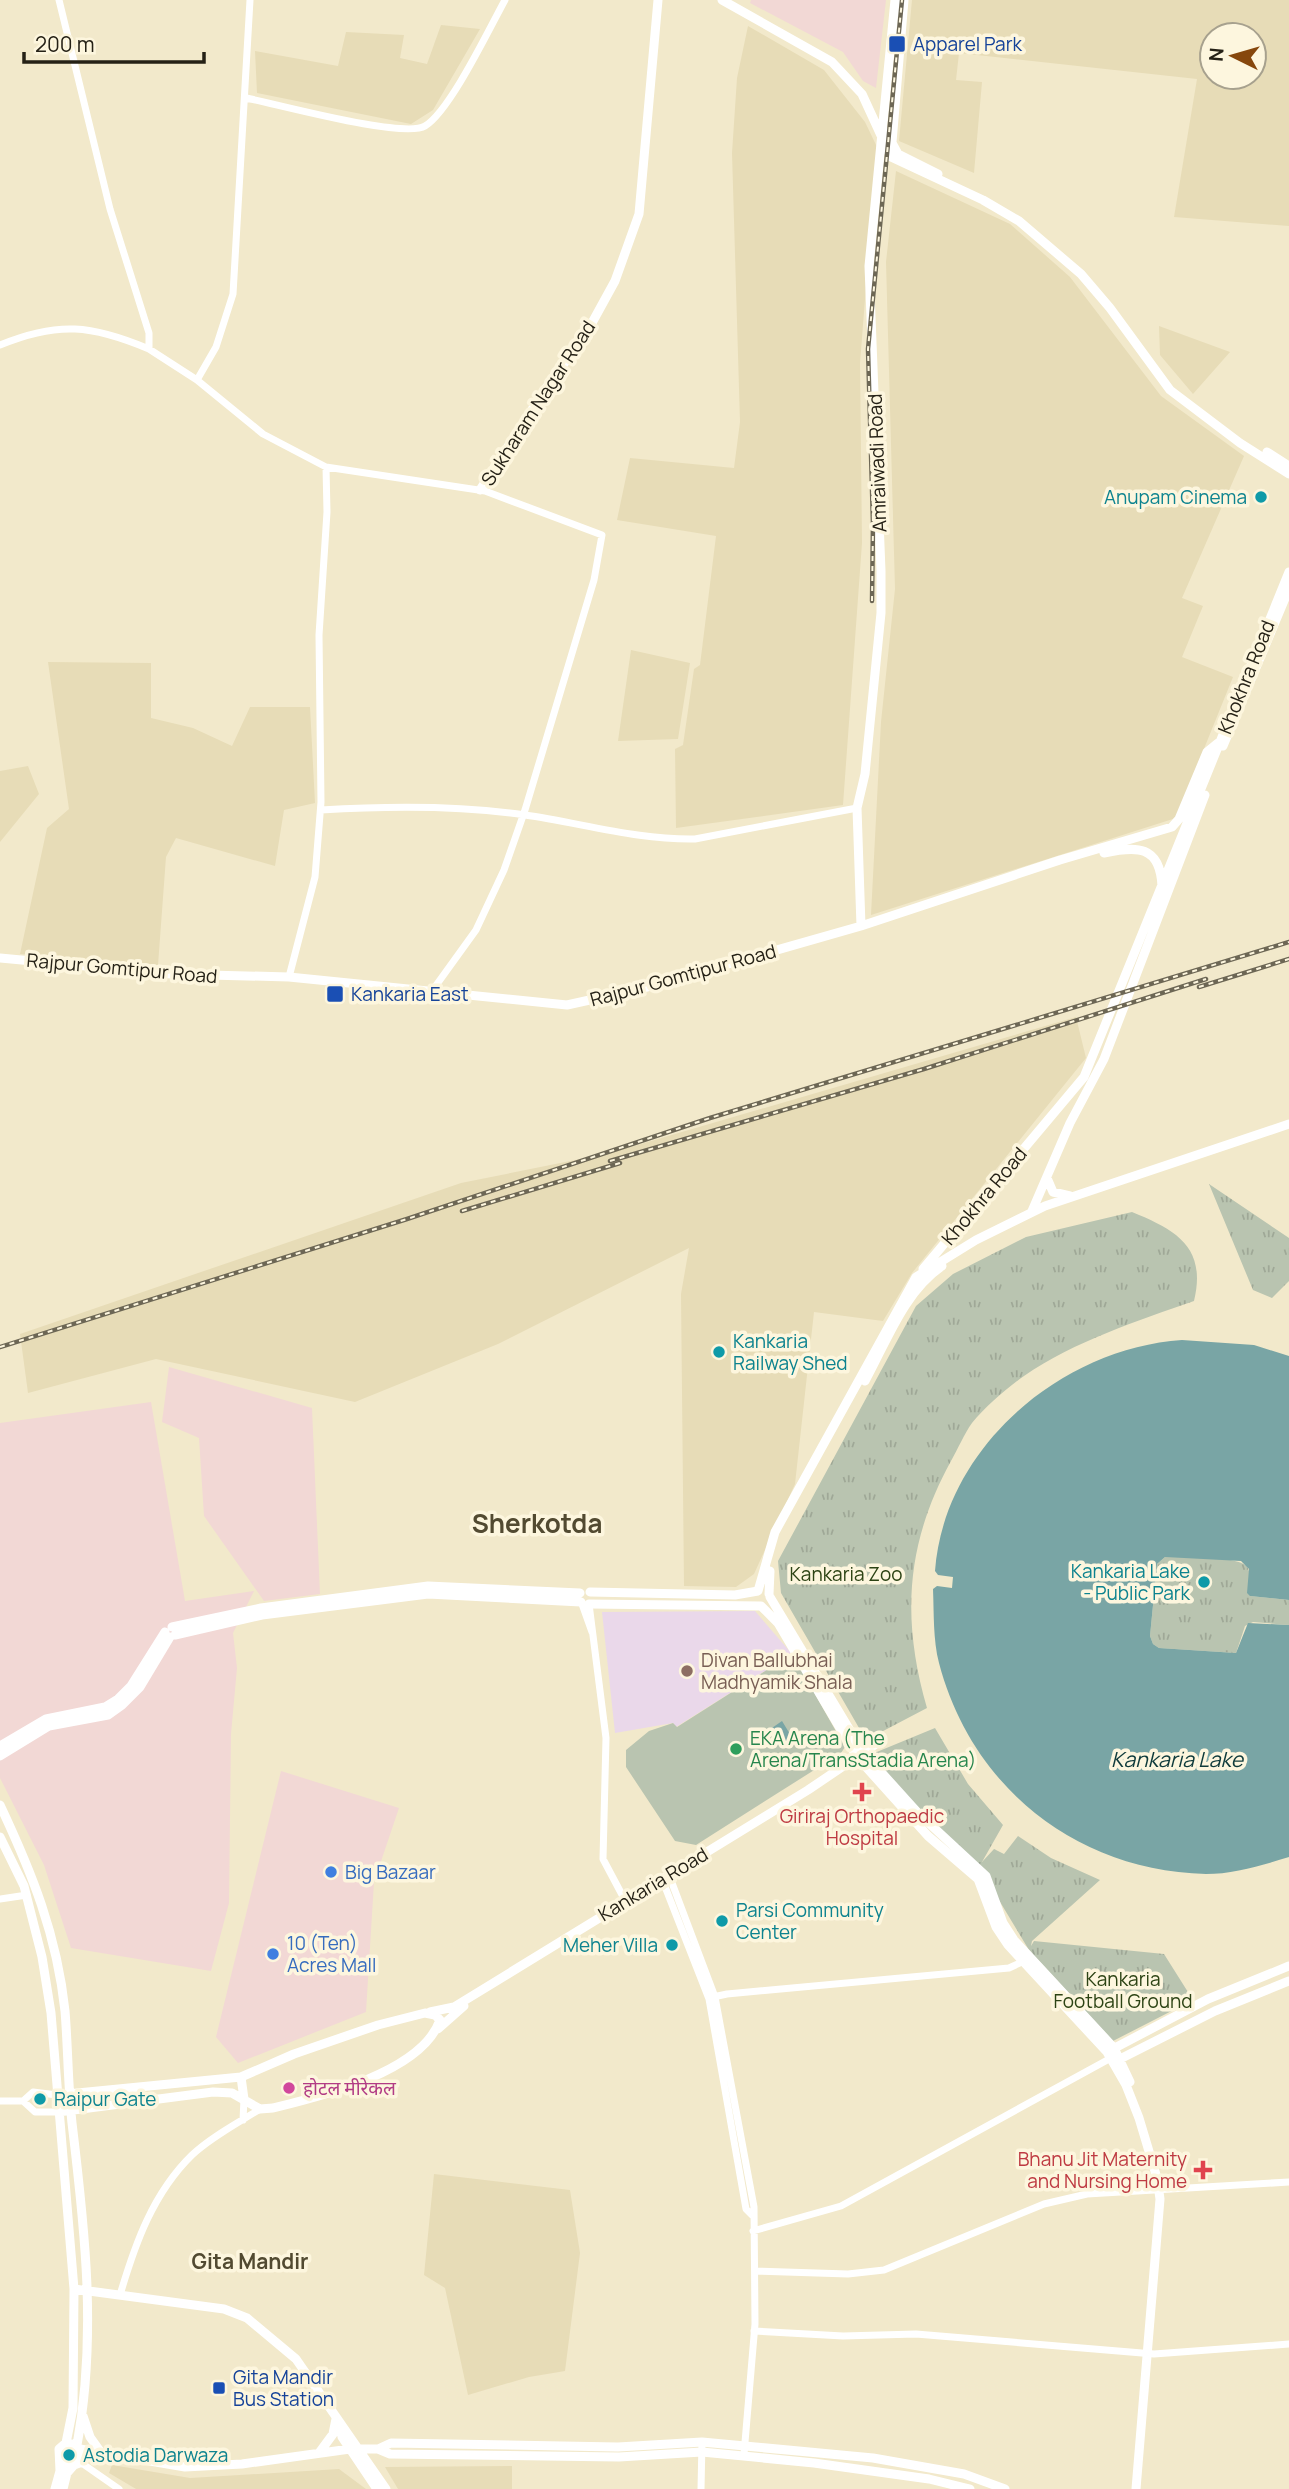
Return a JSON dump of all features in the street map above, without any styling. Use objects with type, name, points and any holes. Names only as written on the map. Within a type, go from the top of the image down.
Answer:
[{"type":"main road","name":"Sukharam Nagar Road","points":[[480,490],[544,391],[587,332],[615,281],[639,214],[658,0]]},
{"type":"main road","points":[[722,0],[832,62],[862,94],[888,144],[898,154],[918,169],[1011,215],[1051,247],[1110,308],[1170,390],[1240,443],[1289,474]]},
{"type":"main road","points":[[733,0],[835,58],[866,91],[884,129],[891,157]]},
{"type":"main road","points":[[884,129],[895,0]]},
{"type":"main road","points":[[888,144],[904,0]]},
{"type":"main road","name":"Amraiwadi Road","points":[[861,926],[857,808],[865,774],[881,613],[869,267],[880,171],[888,144]]},
{"type":"main road","points":[[891,157],[1014,210],[1084,269],[1173,386],[1247,441],[1289,466]]},
{"type":"main road","points":[[880,171],[891,157]]},
{"type":"main road","name":"Khokhra Road","points":[[1029,1216],[1070,1123],[1104,1059],[1289,572]]},
{"type":"main road","name":"Khokhra Road","points":[[1223,740],[1289,589]]},
{"type":"main road","points":[[1060,860],[1177,825],[1207,752],[1223,740]]},
{"type":"main road","name":"Khokhra Road","points":[[907,1296],[916,1277],[1084,1077],[1217,756]]},
{"type":"main road","points":[[1060,860],[1140,849],[1157,861],[1162,888]]},
{"type":"main road","name":"Rajpur Gomtipur Road","points":[[0,958],[171,974],[289,977],[567,1005],[644,988],[861,926],[1060,860]]},
{"type":"main road","points":[[916,1277],[1070,1196],[1289,1124]]},
{"type":"main road","points":[[1029,1216],[1289,1129]]},
{"type":"main road","points":[[1047,1178],[1053,1192],[1070,1196]]},
{"type":"main road","points":[[0,1746],[46,1718],[105,1707],[118,1699],[131,1686],[170,1633],[261,1608],[442,1590],[584,1599],[761,1606],[769,1603],[773,1555],[797,1500],[907,1296],[937,1266],[939,1249]]},
{"type":"main road","points":[[797,1500],[775,1532],[755,1600],[778,1623],[862,1756],[934,1830],[979,1867],[986,1876],[1003,1923],[1025,1961],[1113,2056],[1144,2117],[1161,2190],[1142,2489]]},
{"type":"main road","points":[[584,1599],[735,1595],[758,1591],[770,1595],[862,1756]]},
{"type":"main road","points":[[0,1756],[49,1726],[108,1715],[122,1705],[140,1687],[170,1633]]},
{"type":"main road","points":[[58,2112],[194,2093],[232,2093],[260,2109],[296,2102],[371,2078],[411,2057],[456,2012],[862,1756],[876,1744]]},
{"type":"main road","points":[[0,1805],[36,1881],[53,1944],[65,2010],[69,2095],[89,2289],[83,2414],[76,2464],[67,2473],[63,2489]]},
{"type":"main road","points":[[0,1837],[27,1895],[51,2013],[74,2288],[73,2408],[66,2443],[58,2451],[60,2462],[55,2489]]},
{"type":"main road","name":"Kankaria Road","points":[[241,2077],[326,2042],[454,2007],[626,1904]]},
{"type":"main road","points":[[1113,2056],[1208,1999],[1289,1966]]},
{"type":"main road","points":[[1113,2056],[1289,1981]]},
{"type":"main road","points":[[425,2014],[435,2015],[440,2020],[436,2032]]},
{"type":"main road","points":[[57,2095],[241,2077],[244,2099]]},
{"type":"main road","points":[[74,2288],[224,2309],[247,2318],[296,2359],[355,2449],[377,2489]]},
{"type":"main road","points":[[1136,2489],[1151,2354]]},
{"type":"main road","points":[[83,2414],[90,2437],[100,2451]]},
{"type":"main road","points":[[319,2453],[338,2422]]},
{"type":"main road","points":[[66,2443],[185,2467],[242,2464],[355,2449],[378,2449],[390,2454],[569,2457],[702,2447],[894,2461],[964,2474],[1005,2489]]},
{"type":"main road","points":[[355,2449],[386,2489]]},
{"type":"main road","points":[[745,2450],[970,2489]]},
{"type":"main road","points":[[60,2462],[67,2466],[76,2464]]},
{"type":"street","points":[[59,0],[110,209],[149,333],[149,349]]},
{"type":"street","points":[[197,380],[216,347],[233,294],[250,0]]},
{"type":"street","points":[[246,98],[377,127],[414,131],[423,128],[445,103],[505,0]]},
{"type":"street","points":[[0,345],[34,331],[81,328],[119,337],[149,349],[197,380],[262,434],[326,467],[480,490]]},
{"type":"street","points":[[289,977],[315,877],[321,810],[319,635],[327,512],[326,467]]},
{"type":"street","name":"Sukharam Nagar Road","points":[[432,992],[476,930],[504,870],[524,815],[594,580],[602,535],[480,490]]},
{"type":"street","points":[[321,810],[431,808],[524,815],[670,839],[695,839],[857,808]]},
{"type":"street","points":[[584,1599],[592,1632],[606,1738],[603,1859],[626,1904]]},
{"type":"street","points":[[667,1880],[712,1998],[746,2209],[752,2215],[754,2331],[745,2450]]},
{"type":"street","points":[[0,1899],[27,1895]]},
{"type":"street","points":[[712,1998],[1009,1968],[1025,1961]]},
{"type":"street","points":[[754,2231],[841,2206],[1113,2056]]},
{"type":"street","points":[[0,2101],[23,2101],[33,2092],[57,2095]]},
{"type":"street","points":[[243,2120],[244,2099]]},
{"type":"street","points":[[23,2101],[35,2112],[58,2112]]},
{"type":"street","points":[[120,2295],[149,2214],[171,2181],[193,2154],[260,2109]]},
{"type":"street","points":[[755,2271],[848,2274],[884,2270],[1044,2204],[1087,2194],[1289,2182]]},
{"type":"street","points":[[754,2331],[843,2336],[916,2334],[1151,2354],[1289,2344]]},
{"type":"street","points":[[701,2489],[702,2447]]},
{"type":"street","points":[[76,2464],[83,2464],[119,2489]]},
{"type":"shaded area","points":[[751,0],[886,0],[876,88],[863,81],[843,52],[750,3]]},
{"type":"shaded area","points":[[912,0],[1289,0],[1289,226],[1174,217],[1197,79],[959,53],[956,80],[982,82],[974,173],[899,141]]},
{"type":"shaded area","points":[[441,25],[480,29],[433,110],[411,124],[257,93],[255,51],[338,66],[346,32],[404,35],[400,58],[427,64]]},
{"type":"shaded area","points":[[748,26],[824,70],[865,122],[877,147],[860,363],[862,543],[843,805],[676,828],[675,749],[683,745],[694,669],[700,665],[716,536],[617,520],[630,458],[734,468],[740,422],[732,153],[737,78]]},
{"type":"shaded area","points":[[896,171],[1010,224],[1070,277],[1161,396],[1244,456],[1182,598],[1203,606],[1182,657],[1233,677],[1176,818],[871,915],[881,722],[895,589],[886,262]]},
{"type":"shaded area","points":[[1159,326],[1230,352],[1193,394],[1160,355]]},
{"type":"shaded area","points":[[631,650],[690,663],[678,739],[618,741]]},
{"type":"shaded area","points":[[48,662],[151,663],[151,718],[193,728],[232,746],[250,707],[310,707],[315,803],[284,810],[275,866],[176,838],[166,857],[158,965],[20,954],[47,828],[69,809]]},
{"type":"shaded area","points":[[28,766],[39,794],[0,842],[0,771]]},
{"type":"shaded area","points":[[1076,1017],[1086,1058],[912,1273],[883,1321],[814,1312],[795,1484],[754,1574],[736,1587],[684,1586],[681,1294],[689,1248],[498,1344],[355,1402],[156,1359],[28,1393],[20,1334],[461,1183],[610,1153]]},
{"type":"shaded area","points":[[169,1367],[312,1408],[320,1594],[264,1601],[204,1516],[199,1438],[162,1422]]},
{"type":"shaded area","points":[[151,1402],[185,1601],[254,1591],[233,1633],[237,1668],[231,1734],[229,1903],[211,1971],[71,1948],[44,1865],[0,1778],[0,1423]]},
{"type":"shaded area","name":"Divan Ballubhai Madhyamik Shala","points":[[755,1611],[792,1654],[676,1727],[673,1723],[615,1733],[602,1612]]},
{"type":"shaded area","points":[[281,1771],[399,1808],[374,1882],[366,2012],[238,2063],[216,2037]]},
{"type":"shaded area","points":[[434,2174],[570,2190],[580,2253],[565,2371],[529,2377],[468,2395],[445,2288],[424,2275]]},
{"type":"shaded area","points":[[112,2465],[190,2478],[339,2469],[366,2489],[136,2489],[109,2473]]},
{"type":"shaded area","points":[[512,2466],[512,2489],[398,2489],[385,2467]]},
{"type":"green space","points":[[1209,1184],[1289,1238],[1289,1281],[1272,1298],[1253,1290]]},
{"type":"green space","name":"Kankaria Zoo","points":[[1132,1212],[1174,1234],[1192,1254],[1197,1282],[1194,1301],[1064,1352],[1024,1376],[972,1423],[936,1491],[917,1551],[912,1582],[913,1643],[927,1708],[866,1740],[781,1593],[778,1561],[916,1306],[953,1274],[1026,1237]]},
{"type":"green space","points":[[1165,1557],[1210,1558],[1244,1564],[1249,1571],[1250,1596],[1289,1600],[1289,1625],[1253,1622],[1245,1626],[1236,1653],[1159,1648],[1153,1644],[1150,1636],[1157,1564]]},
{"type":"green space","name":"EKA Arena (The Arena/TransStadia Arena)","points":[[792,1654],[845,1747],[841,1753],[696,1845],[675,1841],[626,1767],[626,1750],[649,1731],[673,1723],[677,1727]]},
{"type":"green space","name":"Kankaria Football Ground","points":[[935,1728],[968,1784],[1003,1825],[982,1862],[994,1849],[1004,1854],[1018,1836],[1051,1858],[1100,1880],[1032,1941],[1031,1946],[1034,1941],[1164,1954],[1193,2000],[1113,2041],[1029,1950],[979,1867],[867,1756]]},
{"type":"water","name":"Kankaria Lake","points":[[1182,1340],[1254,1345],[1289,1356],[1289,1600],[1250,1596],[1247,1593],[1249,1569],[1241,1561],[1165,1557],[1157,1564],[1150,1636],[1153,1644],[1159,1648],[1236,1653],[1248,1623],[1289,1625],[1289,1857],[1216,1874],[1159,1869],[1114,1857],[1074,1839],[1036,1814],[1004,1784],[976,1748],[955,1708],[939,1663],[935,1636],[933,1589],[937,1586],[952,1588],[953,1577],[938,1575],[935,1571],[943,1526],[961,1484],[985,1446],[1017,1412],[1053,1384],[1094,1362],[1137,1347]]},
{"type":"water","points":[[782,1721],[793,1739],[780,1747],[769,1730]]},
{"type":"railway","points":[[872,601],[873,524],[868,349],[902,0]]},
{"type":"railway","points":[[0,1347],[407,1219],[710,1118],[1289,942]]},
{"type":"railway","points":[[1199,987],[1289,959]]},
{"type":"railway","points":[[610,1161],[924,1069],[1206,979]]},
{"type":"railway","points":[[462,1211],[620,1163]]},
{"type":"place","name":"Apparel Park","points":[[897,44]]},
{"type":"place","name":"Anupam Cinema","points":[[1261,497]]},
{"type":"place","name":"Kankaria East","points":[[335,994]]},
{"type":"place","name":"Kankaria Railway Shed","points":[[719,1352]]},
{"type":"place","name":"Kankaria Lake - Public Park","points":[[1204,1582]]},
{"type":"place","name":"Divan Ballubhai Madhyamik Shala","points":[[687,1671]]},
{"type":"place","name":"EKA Arena (The Arena/TransStadia Arena)","points":[[736,1749]]},
{"type":"place","name":"Giriraj Orthopaedic Hospital","points":[[862,1792]]},
{"type":"place","name":"Big Bazaar","points":[[331,1872]]},
{"type":"place","name":"Parsi Community Center","points":[[722,1921]]},
{"type":"place","name":"Meher Villa","points":[[672,1945]]},
{"type":"place","name":"10 (Ten) Acres Mall","points":[[273,1954]]},
{"type":"place","name":"होटल मीरेकल","points":[[289,2088]]},
{"type":"place","name":"Raipur Gate","points":[[40,2099]]},
{"type":"place","name":"Bhanu Jit Maternity and Nursing Home","points":[[1203,2170]]},
{"type":"place","name":"Gita Mandir Bus Station","points":[[219,2388]]},
{"type":"place","name":"Astodia Darwaza","points":[[69,2455]]},
{"type":"district","name":"Sherkotda","points":[[537,1524]]},
{"type":"district","name":"Gita Mandir","points":[[250,2262]]}]
